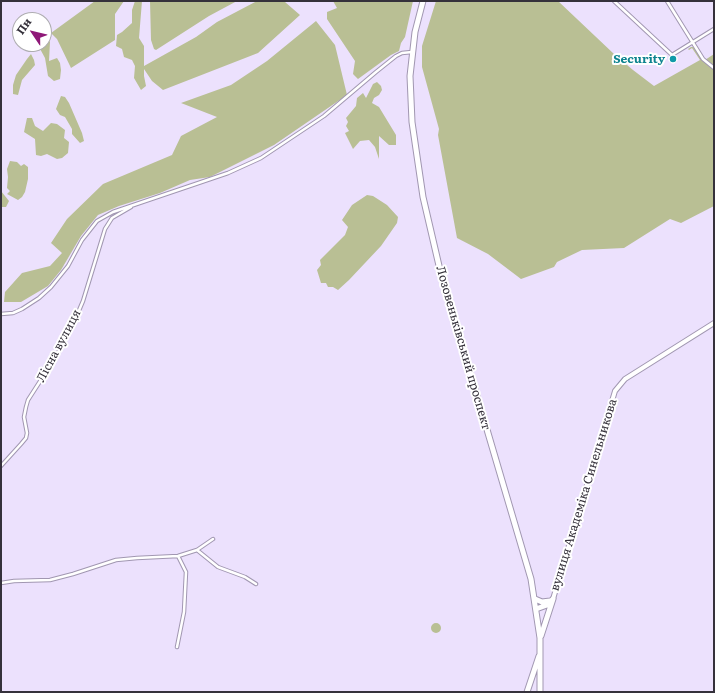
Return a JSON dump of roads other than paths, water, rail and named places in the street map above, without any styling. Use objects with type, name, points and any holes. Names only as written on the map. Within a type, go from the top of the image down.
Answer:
[{"type":"highway","name":"Лозовеньківський проспект","points":[[423,1],[415,32],[410,76],[412,122],[416,150],[428,220],[440,270],[531,579],[540,638],[540,692]]},
{"type":"highway","points":[[535,599],[544,603],[553,599]]},
{"type":"highway","points":[[536,609],[547,605],[553,599]]},
{"type":"highway","points":[[540,638],[553,599]]},
{"type":"highway","points":[[526,692],[541,651]]},
{"type":"street","points":[[614,1],[672,55],[714,29]]},
{"type":"street","points":[[667,1],[703,59],[714,68]]},
{"type":"street","points":[[1,314],[12,313],[22,309],[39,298],[51,287],[68,266],[82,240],[97,220],[113,212],[228,173],[261,158],[324,116],[396,56],[402,53],[412,52]]},
{"type":"street","name":"Лісна вулиця","points":[[1,466],[26,438],[27,433],[24,417],[28,400],[56,358],[72,327],[83,301],[105,229],[112,218],[133,206]]},
{"type":"street","name":"вулиця Академіка Синельникова","points":[[553,599],[615,391],[625,379],[714,323]]},
{"type":"street","points":[[1,583],[14,581],[50,580],[116,560],[178,556],[197,550],[213,539]]},
{"type":"street","points":[[197,550],[218,567],[245,577],[256,584]]},
{"type":"street","points":[[177,647],[184,612],[186,572],[178,556]]},
{"type":"place","name":"Security","points":[[673,59]]}]
